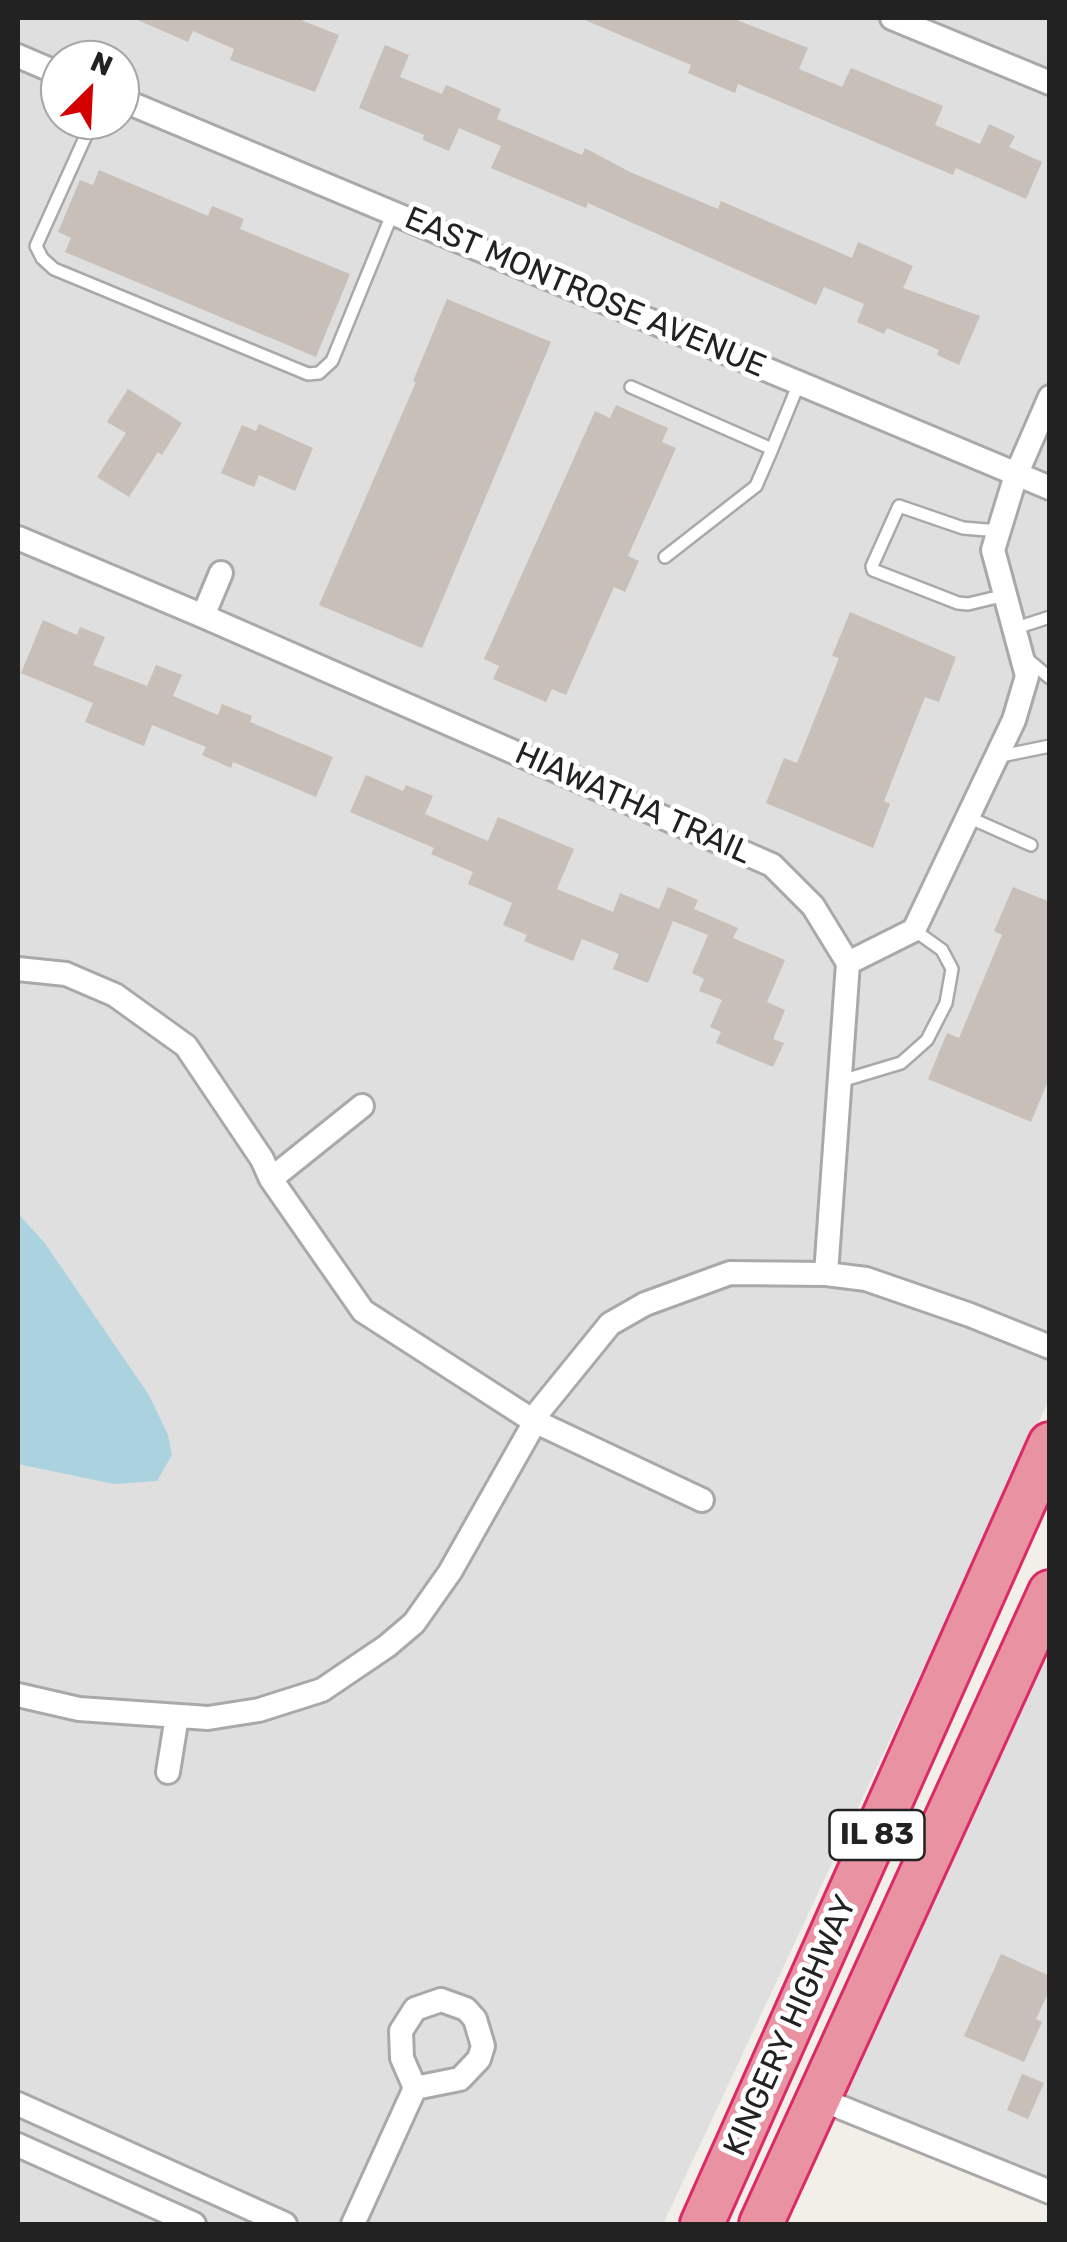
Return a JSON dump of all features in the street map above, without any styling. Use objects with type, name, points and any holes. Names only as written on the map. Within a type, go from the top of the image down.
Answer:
[{"type":"highway","name":"KINGERY HIGHWAY","points":[[702,2224],[1050,1444]]},
{"type":"highway","name":"KINGERY HIGHWAY","points":[[760,2224],[1050,1592]]},
{"type":"street","points":[[892,18],[1050,83]]},
{"type":"street","name":"EAST MONTROSE AVENUE","points":[[140,106],[1050,488]]},
{"type":"street","points":[[826,1274],[848,963],[914,930],[1014,720],[1027,676],[994,550],[1016,474],[1050,397]]},
{"type":"street","name":"HIAWATHA TRAIL","points":[[18,538],[772,865],[813,906],[848,963]]},
{"type":"street","points":[[204,616],[221,573]]},
{"type":"street","points":[[18,969],[66,974],[114,995],[186,1046],[262,1159],[271,1179],[363,1311],[534,1420],[702,1500]]},
{"type":"street","points":[[271,1179],[362,1106]]},
{"type":"street","points":[[18,1695],[79,1709],[208,1718],[259,1710],[322,1690],[414,1623],[450,1572],[534,1420],[610,1324],[645,1304],[730,1273],[826,1274],[866,1279],[1050,1348]]},
{"type":"street","points":[[168,1772],[177,1716]]},
{"type":"street","points":[[353,2224],[415,2088]]},
{"type":"street","points":[[820,2099],[1050,2192]]},
{"type":"street","points":[[18,2104],[286,2224]]},
{"type":"street","points":[[18,2145],[183,2222],[195,2184]]},
{"type":"lane","points":[[84,140],[36,246],[42,258],[54,269],[308,374],[319,373],[332,361],[392,212]]},
{"type":"lane","points":[[665,558],[756,486],[799,383]]},
{"type":"lane","points":[[632,387],[772,449]]},
{"type":"lane","points":[[999,532],[963,528],[900,506],[872,566],[873,570],[958,603],[1007,594]]},
{"type":"lane","points":[[1016,628],[1050,617]]},
{"type":"lane","points":[[1022,655],[1050,678]]},
{"type":"lane","points":[[996,757],[1050,746]]},
{"type":"lane","points":[[968,818],[1031,845]]},
{"type":"lane","points":[[842,1081],[902,1063],[927,1040],[946,1003],[952,968],[942,950],[914,930]]},
{"type":"shaded area","points":[[18,18],[1049,18],[1049,1400],[663,2224],[18,2224]]},
{"type":"shaded area","points":[[1049,1619],[1049,2181],[834,2095]]},
{"type":"water","points":[[18,1214],[44,1242],[149,1395],[168,1435],[172,1455],[157,1481],[114,1484],[18,1464]]},
{"type":"building","points":[[133,18],[296,18],[339,35],[315,92],[230,60],[234,49],[193,31],[188,42]]},
{"type":"building","points":[[580,18],[732,18],[808,48],[799,69],[842,87],[851,68],[943,106],[935,125],[980,144],[989,124],[1015,136],[1009,147],[1042,162],[1026,199],[956,168],[953,175],[738,84],[735,93],[688,73],[691,65]]},
{"type":"building","points":[[385,45],[409,55],[400,77],[442,94],[446,85],[501,109],[497,119],[582,155],[585,148],[630,172],[718,209],[721,201],[852,258],[858,242],[913,266],[903,288],[980,316],[959,365],[937,355],[939,350],[887,328],[884,334],[857,322],[864,304],[824,287],[816,305],[588,203],[586,208],[491,168],[501,146],[459,128],[449,151],[423,140],[424,135],[359,108]]},
{"type":"building","points":[[99,170],[208,216],[212,206],[244,219],[240,229],[350,274],[316,357],[65,252],[71,238],[58,232],[80,180],[93,185]]},
{"type":"building","points":[[447,299],[551,342],[422,648],[319,605],[416,382],[413,381]]},
{"type":"building","points":[[128,389],[182,423],[129,497],[97,477],[126,433],[107,422]]},
{"type":"building","points":[[616,405],[668,428],[662,442],[676,448],[628,556],[639,561],[625,592],[614,587],[566,695],[552,689],[546,702],[493,679],[499,666],[484,659],[595,411],[610,418]]},
{"type":"building","points":[[259,424],[313,448],[295,491],[259,475],[254,487],[221,473],[242,425],[256,431]]},
{"type":"building","points":[[850,612],[956,657],[939,702],[925,697],[884,801],[890,804],[873,848],[766,803],[784,758],[797,763],[839,658],[832,656]]},
{"type":"building","points":[[43,620],[77,635],[80,627],[105,637],[93,665],[147,686],[156,665],[182,675],[173,696],[218,715],[222,704],[252,716],[250,722],[333,757],[316,797],[233,762],[231,768],[202,755],[206,747],[152,725],[144,746],[85,722],[93,703],[21,673]]},
{"type":"building","points":[[366,775],[403,791],[406,785],[433,796],[425,814],[488,841],[498,817],[574,849],[557,889],[613,912],[620,893],[659,909],[668,887],[698,900],[694,909],[738,928],[733,938],[785,960],[767,1002],[785,1010],[773,1039],[784,1043],[773,1067],[716,1043],[721,1032],[710,1027],[722,1000],[699,991],[704,979],[692,973],[708,935],[673,921],[648,983],[613,969],[619,954],[582,939],[573,961],[524,941],[527,935],[503,925],[512,903],[468,884],[473,872],[431,854],[434,848],[350,812]]},
{"type":"building","points":[[1013,887],[1050,902],[1050,1076],[1031,1122],[928,1079],[947,1033],[959,1038],[1002,935],[994,931]]},
{"type":"building","points":[[1001,1954],[1050,1976],[1050,1989],[1036,2019],[1042,2022],[1024,2062],[964,2036]]},
{"type":"building","points":[[1022,2074],[1044,2083],[1028,2119],[1007,2110]]}]
